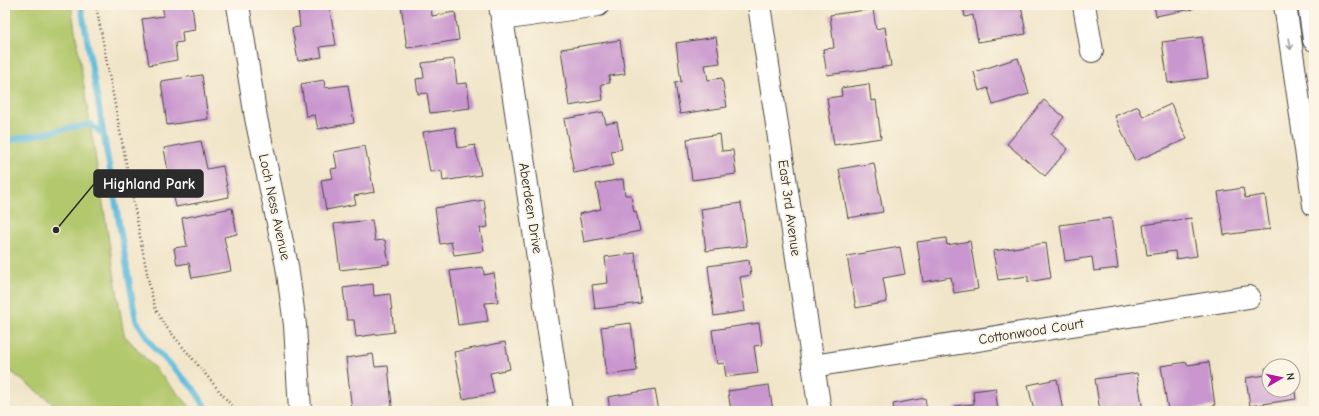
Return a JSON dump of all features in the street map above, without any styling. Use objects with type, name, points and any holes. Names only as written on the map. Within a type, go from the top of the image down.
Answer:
[{"type":"street","name":"Loch Ness Avenue","points":[[238,5],[256,118],[287,266],[295,325],[300,411]]},
{"type":"street","points":[[501,12],[598,5]]},
{"type":"street","name":"East 3rd Avenue","points":[[759,5],[820,411]]},
{"type":"street","points":[[1084,5],[1092,51]]},
{"type":"street","points":[[1284,5],[1314,206]]},
{"type":"street","points":[[1309,5],[1314,40]]},
{"type":"street","name":"Aberdeen Drive","points":[[501,12],[561,411]]},
{"type":"street","name":"Cottonwood Court","points":[[813,366],[1249,297]]},
{"type":"path","points":[[96,5],[154,307],[163,323],[236,411]]},
{"type":"green space","points":[[5,5],[71,5],[124,335],[194,411],[63,411],[5,367]]},
{"type":"building","points":[[162,5],[192,5],[195,30],[182,32],[183,42],[175,43],[177,60],[149,65],[142,19],[164,16]]},
{"type":"building","points":[[329,5],[336,45],[320,47],[322,57],[298,61],[292,28],[300,27],[298,10]]},
{"type":"building","points":[[401,5],[431,5],[432,16],[455,12],[459,40],[407,48]]},
{"type":"building","points":[[963,5],[1021,5],[1026,34],[978,42],[973,15],[965,17]]},
{"type":"building","points":[[1154,5],[1192,5],[1192,9],[1156,16]]},
{"type":"building","points":[[873,9],[876,29],[885,27],[891,66],[827,75],[823,49],[834,48],[830,15]]},
{"type":"building","points":[[716,37],[720,63],[705,65],[708,80],[722,78],[727,107],[680,114],[675,83],[681,82],[676,43]]},
{"type":"building","points":[[1202,37],[1208,78],[1168,83],[1162,42]]},
{"type":"building","points":[[620,40],[625,74],[609,76],[610,83],[601,84],[603,100],[569,106],[561,49]]},
{"type":"building","points":[[1018,58],[1029,94],[993,105],[988,88],[979,91],[974,72]]},
{"type":"building","points":[[454,59],[457,84],[467,83],[470,108],[430,113],[427,93],[418,94],[416,79],[424,78],[422,63]]},
{"type":"building","points":[[202,75],[208,119],[167,125],[161,81]]},
{"type":"building","points":[[324,80],[325,88],[348,85],[354,123],[318,129],[315,115],[306,116],[301,84]]},
{"type":"building","points":[[869,84],[871,101],[876,100],[881,138],[834,145],[827,98],[842,96],[841,88]]},
{"type":"building","points":[[1044,100],[1064,117],[1051,134],[1068,149],[1045,176],[1007,144]]},
{"type":"building","points":[[1171,104],[1187,139],[1135,161],[1115,116],[1138,106],[1143,117]]},
{"type":"building","points":[[603,112],[606,124],[617,122],[622,149],[611,151],[614,165],[574,173],[564,119]]},
{"type":"building","points":[[455,127],[458,148],[475,145],[481,175],[443,181],[442,171],[430,172],[423,132]]},
{"type":"building","points":[[720,134],[722,151],[733,150],[736,174],[692,180],[687,139]]},
{"type":"building","points":[[201,141],[207,169],[223,166],[229,197],[176,207],[173,193],[160,195],[157,179],[169,177],[164,148]]},
{"type":"building","points":[[365,146],[374,192],[354,196],[356,204],[326,210],[321,180],[333,178],[331,169],[337,168],[334,152]]},
{"type":"building","points":[[874,163],[883,212],[848,218],[839,169]]},
{"type":"building","points":[[623,179],[625,195],[631,195],[634,212],[636,211],[640,231],[584,242],[579,214],[601,209],[596,184]]},
{"type":"building","points":[[1243,188],[1245,198],[1265,195],[1270,229],[1224,235],[1218,192]]},
{"type":"building","points":[[484,200],[488,227],[480,228],[484,251],[454,255],[451,242],[440,244],[435,208]]},
{"type":"building","points":[[741,203],[747,246],[706,251],[701,209]]},
{"type":"building","points":[[232,208],[237,234],[224,237],[231,271],[192,278],[189,263],[177,265],[174,248],[187,246],[182,218]]},
{"type":"building","points":[[1111,218],[1118,268],[1094,271],[1092,257],[1065,261],[1060,225]]},
{"type":"building","points":[[1191,218],[1197,256],[1176,259],[1175,251],[1147,255],[1143,225]]},
{"type":"building","points":[[372,220],[375,241],[385,240],[389,264],[340,270],[334,224]]},
{"type":"building","points":[[946,238],[947,245],[970,241],[978,289],[954,293],[951,277],[923,282],[917,242]]},
{"type":"building","points":[[1046,243],[1051,278],[1028,282],[1028,276],[998,280],[993,251]]},
{"type":"building","points":[[900,247],[905,274],[883,278],[887,302],[856,308],[847,256]]},
{"type":"building","points":[[635,253],[641,303],[595,309],[592,285],[608,283],[605,257]]},
{"type":"building","points":[[749,260],[751,275],[740,277],[745,311],[714,316],[708,266]]},
{"type":"building","points":[[483,267],[484,275],[494,273],[498,302],[485,303],[488,321],[458,325],[450,271]]},
{"type":"building","points":[[373,284],[374,296],[390,294],[394,332],[356,337],[354,320],[347,320],[343,288]]},
{"type":"building","points":[[631,323],[637,371],[607,375],[601,327]]},
{"type":"building","points":[[759,323],[762,345],[754,346],[758,373],[726,377],[724,363],[717,364],[712,330]]},
{"type":"building","points":[[505,342],[510,369],[490,373],[494,393],[463,399],[454,352]]},
{"type":"building","points":[[373,354],[375,367],[388,366],[392,406],[352,411],[346,358]]},
{"type":"building","points":[[1187,362],[1187,365],[1209,362],[1215,406],[1180,411],[1168,411],[1161,366]]},
{"type":"building","points":[[1137,373],[1143,411],[1100,411],[1095,379]]},
{"type":"building","points":[[1261,376],[1261,398],[1296,399],[1250,406],[1246,378]]},
{"type":"building","points":[[1057,379],[1063,411],[1034,411],[1028,385]]},
{"type":"building","points":[[769,385],[773,411],[731,411],[728,391]]},
{"type":"building","points":[[995,388],[998,411],[956,411],[955,406],[974,404],[973,391]]},
{"type":"building","points":[[655,389],[659,411],[610,411],[608,397]]},
{"type":"building","points":[[925,398],[927,411],[894,411],[893,404]]},
{"type":"waterway","points":[[81,5],[136,320],[154,348],[194,389],[208,411]]},
{"type":"waterway","points":[[5,141],[90,124],[103,134]]},
{"type":"place","name":"Highland Park","points":[[56,230]]}]
